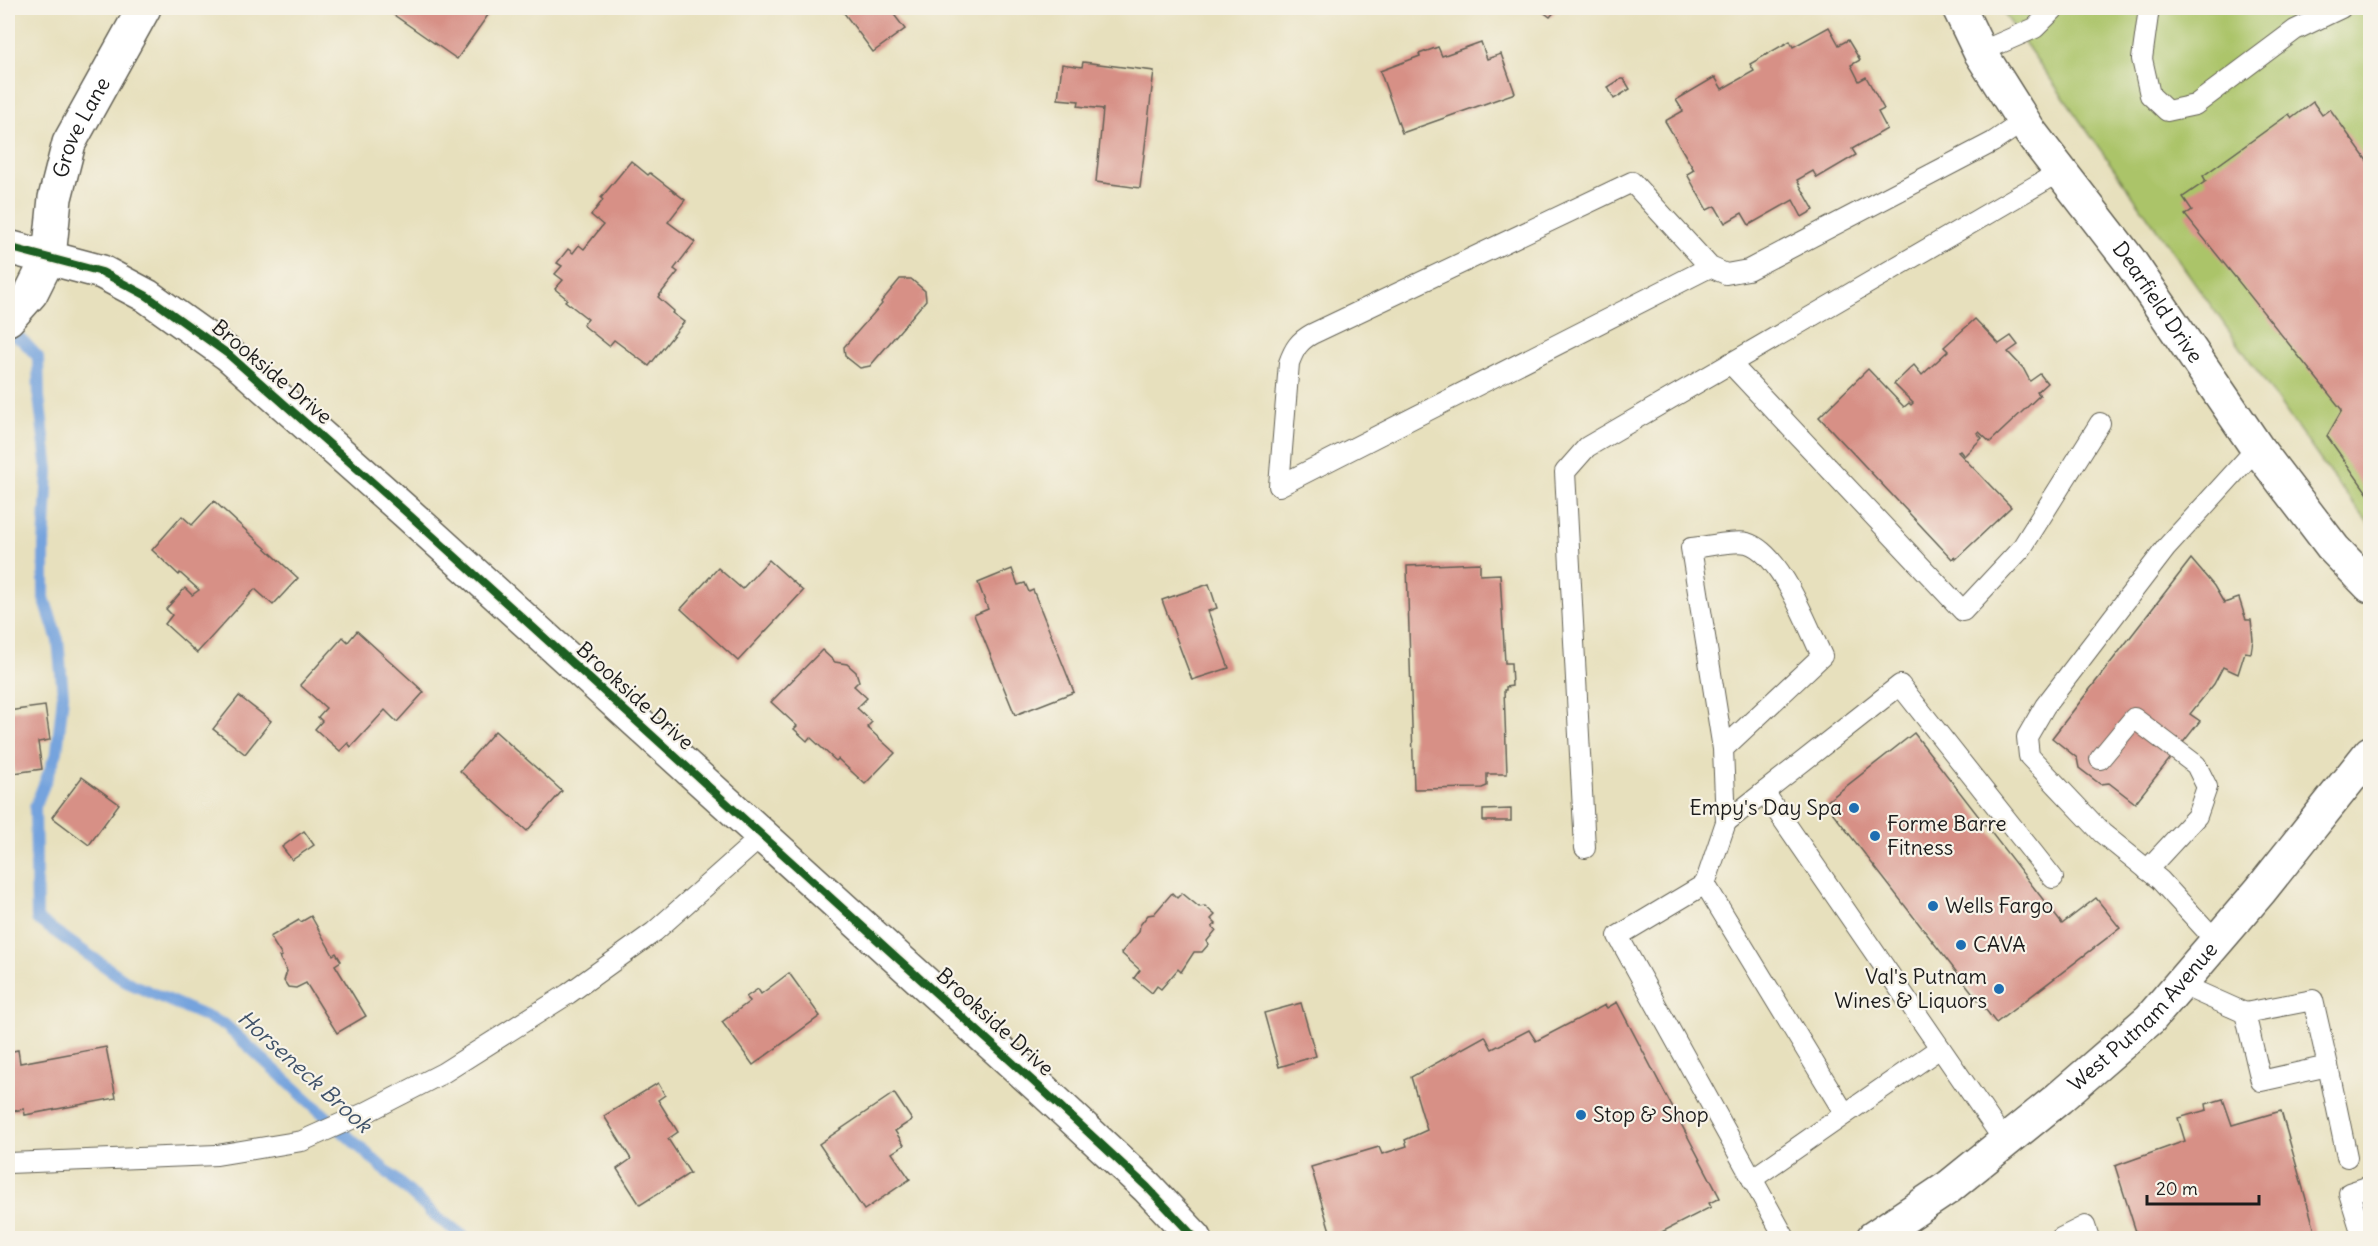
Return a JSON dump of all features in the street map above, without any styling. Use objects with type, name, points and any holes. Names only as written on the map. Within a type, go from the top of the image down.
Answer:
[{"type":"street","name":"Grove Lane","points":[[50,257],[55,198],[69,143],[144,8]]},
{"type":"street","name":"Dearfield Drive","points":[[1959,8],[1980,52],[2024,121],[2130,260],[2257,448],[2334,549],[2370,586]]},
{"type":"street","name":"Brookside Drive","points":[[8,247],[102,272],[147,296],[228,354],[1072,1116],[1147,1187],[1195,1239]]},
{"type":"street","points":[[8,319],[31,293],[50,257]]},
{"type":"street","name":"West Putnam Avenue","points":[[1888,1234],[2005,1142],[2150,1019],[2217,942],[2370,753]]},
{"type":"lane","points":[[1980,52],[2035,28],[2055,8]]},
{"type":"lane","points":[[2149,8],[2142,59],[2150,95],[2168,111],[2195,105],[2295,30],[2341,8]]},
{"type":"lane","points":[[1710,267],[1279,486],[1289,363],[1301,340],[1312,334],[1632,182],[1710,267],[1726,274],[1748,270],[1993,142],[2024,121]]},
{"type":"lane","points":[[1585,848],[1565,472],[1587,447],[2061,171]]},
{"type":"lane","points":[[1730,363],[1963,611],[2021,549],[2100,423]]},
{"type":"lane","points":[[2217,942],[2160,880],[2102,833],[2029,756],[2027,737],[2044,706],[2166,548],[2257,448]]},
{"type":"lane","points":[[1723,749],[1822,656],[1781,571],[1764,551],[1745,543],[1691,548],[1723,749],[1726,822],[1705,884],[1618,936],[1785,1239]]},
{"type":"lane","points":[[1726,822],[1900,685],[2053,878]]},
{"type":"lane","points":[[2100,759],[2134,718],[2196,765],[2207,787],[2197,816],[2146,870]]},
{"type":"lane","points":[[1764,792],[2005,1142]]},
{"type":"lane","points":[[8,1163],[217,1155],[302,1141],[443,1073],[568,994],[654,932],[762,836]]},
{"type":"lane","points":[[1705,884],[1845,1114]]},
{"type":"lane","points":[[2180,984],[2245,1013],[2313,1000],[2347,1157]]},
{"type":"lane","points":[[2245,1013],[2261,1081],[2328,1066]]},
{"type":"lane","points":[[1752,1179],[1940,1048]]},
{"type":"lane","points":[[2363,1239],[2349,1193],[2370,1186]]},
{"type":"lane","points":[[2061,1239],[2085,1226],[2089,1239]]},
{"type":"green space","points":[[2000,8],[2370,8],[2370,525],[2331,475]]},
{"type":"building","points":[[384,8],[493,8],[457,59]]},
{"type":"building","points":[[851,8],[889,8],[905,29],[873,52],[844,13]]},
{"type":"building","points":[[1538,8],[1558,8],[1550,17]]},
{"type":"building","points":[[1829,27],[1839,45],[1848,40],[1860,60],[1851,65],[1859,81],[1866,77],[1884,109],[1878,112],[1887,129],[1852,149],[1856,155],[1817,178],[1813,171],[1797,180],[1814,210],[1802,217],[1793,200],[1749,225],[1742,213],[1725,223],[1715,206],[1707,210],[1687,174],[1694,170],[1665,121],[1683,111],[1676,100],[1715,77],[1722,89],[1754,71],[1750,64],[1790,41],[1793,47]]},
{"type":"building","points":[[1481,42],[1487,59],[1501,54],[1515,93],[1402,133],[1380,71],[1438,47],[1442,56]]},
{"type":"building","points":[[1083,62],[1154,71],[1140,188],[1096,182],[1103,109],[1078,106],[1079,101],[1058,99],[1062,64],[1082,67]]},
{"type":"building","points":[[1624,79],[1630,89],[1614,99],[1608,87]]},
{"type":"building","points":[[2313,102],[2322,115],[2330,109],[2370,165],[2370,497],[2327,436],[2342,410],[2185,215],[2192,210],[2183,197],[2206,181],[2203,176],[2289,114],[2292,118]]},
{"type":"building","points":[[631,161],[685,200],[668,222],[695,242],[674,269],[678,272],[658,297],[674,311],[672,313],[684,322],[649,366],[614,340],[609,346],[583,325],[588,319],[565,301],[567,299],[555,289],[563,280],[555,274],[562,266],[557,263],[568,249],[573,253],[579,245],[584,249],[603,225],[591,215],[603,200],[601,198]]},
{"type":"building","points":[[900,279],[911,279],[925,291],[926,300],[870,366],[860,368],[845,356],[844,347],[882,304],[881,302]]},
{"type":"building","points":[[1975,319],[1999,344],[2011,336],[2018,345],[2008,352],[2023,368],[2030,381],[2040,374],[2047,383],[2037,392],[2040,395],[1990,442],[1979,432],[1977,433],[1982,438],[1964,456],[1960,451],[1958,452],[2011,507],[1956,559],[1954,557],[1952,559],[1819,417],[1868,369],[1904,407],[1909,403],[1911,405],[1913,403],[1894,384],[1914,365],[1922,375],[1948,351],[1944,347]]},
{"type":"building","points":[[214,501],[298,578],[273,605],[255,589],[197,653],[165,624],[172,615],[166,609],[185,588],[192,595],[199,590],[152,550],[182,516],[192,525]]},
{"type":"building","points":[[2191,559],[2214,586],[2224,603],[2239,598],[2246,620],[2251,620],[2253,640],[2251,653],[2245,652],[2238,674],[2223,667],[2214,684],[2190,714],[2200,721],[2135,803],[2109,783],[2100,784],[2079,768],[2077,758],[2052,738]]},
{"type":"building","points":[[769,560],[803,591],[738,661],[681,609],[718,568],[742,589]]},
{"type":"building","points":[[1480,563],[1480,575],[1500,574],[1505,663],[1511,663],[1512,686],[1504,690],[1507,774],[1487,774],[1487,786],[1482,788],[1414,789],[1407,566]]},
{"type":"building","points":[[1012,569],[1018,585],[1025,583],[1029,592],[1033,590],[1074,692],[1015,715],[974,615],[988,609],[978,583]]},
{"type":"building","points":[[1209,584],[1217,608],[1208,611],[1229,668],[1192,680],[1162,600]]},
{"type":"building","points":[[357,631],[424,692],[397,722],[385,710],[351,747],[348,743],[340,751],[315,729],[322,721],[318,717],[326,708],[300,685],[343,637],[348,642]]},
{"type":"building","points":[[822,650],[835,662],[847,664],[856,672],[859,681],[854,686],[867,698],[857,708],[872,722],[867,727],[895,753],[865,784],[810,737],[807,741],[794,729],[797,726],[771,702]]},
{"type":"building","points":[[239,696],[271,721],[245,754],[213,729]]},
{"type":"building","points":[[45,706],[50,740],[38,742],[42,769],[14,773],[8,711]]},
{"type":"building","points":[[495,731],[562,791],[527,831],[460,771]]},
{"type":"building","points":[[1914,733],[2062,924],[2096,898],[2120,928],[1996,1023],[1825,803]]},
{"type":"building","points":[[82,777],[119,804],[89,845],[52,817]]},
{"type":"building","points":[[1511,809],[1511,821],[1483,821],[1483,810]]},
{"type":"building","points":[[304,831],[314,845],[292,860],[282,847]]},
{"type":"building","points":[[1172,893],[1177,898],[1182,893],[1199,907],[1205,906],[1215,915],[1211,919],[1216,924],[1212,927],[1216,930],[1202,952],[1194,952],[1181,972],[1178,969],[1161,989],[1157,986],[1152,993],[1134,978],[1140,970],[1121,953],[1139,932],[1140,925],[1148,915],[1154,914]]},
{"type":"building","points":[[311,916],[333,955],[336,953],[341,961],[335,965],[366,1016],[337,1033],[306,983],[296,988],[288,987],[284,981],[287,971],[279,957],[282,956],[270,937],[299,920],[301,922]]},
{"type":"building","points":[[789,973],[820,1016],[753,1065],[722,1022],[750,1001],[746,997],[758,989],[761,994]]},
{"type":"building","points":[[1617,1002],[1720,1198],[1709,1203],[1711,1207],[1650,1238],[1305,1238],[1330,1231],[1311,1167],[1379,1147],[1382,1154],[1407,1146],[1405,1140],[1427,1130],[1411,1077],[1485,1036],[1492,1049],[1529,1030],[1536,1041],[1605,1005],[1607,1008]]},
{"type":"building","points":[[1301,1003],[1316,1056],[1279,1067],[1264,1013]]},
{"type":"building","points":[[106,1047],[116,1098],[25,1115],[24,1109],[8,1112],[8,1052],[18,1050],[20,1063]]},
{"type":"building","points":[[658,1083],[665,1095],[658,1100],[678,1132],[668,1139],[690,1173],[640,1205],[617,1169],[631,1159],[604,1116]]},
{"type":"building","points":[[894,1093],[912,1120],[895,1131],[904,1145],[892,1153],[910,1179],[864,1210],[819,1144]]},
{"type":"building","points":[[2223,1099],[2232,1125],[2281,1111],[2317,1238],[2138,1238],[2115,1166],[2185,1141],[2178,1118],[2207,1110],[2206,1104]]},
{"type":"waterway","name":"Horseneck Brook","points":[[8,333],[22,340],[38,357],[39,397],[48,470],[44,598],[58,640],[63,695],[57,752],[35,807],[37,919],[129,983],[225,1025],[439,1219],[466,1238]]},
{"type":"cycle path","points":[[8,247],[102,272],[147,296],[228,354],[406,512],[1046,1093],[1147,1187],[1195,1238]]},
{"type":"place","name":"Empy's Day Spa","points":[[1854,808]]},
{"type":"place","name":"Forme Barre Fitness","points":[[1875,836]]},
{"type":"place","name":"Wells Fargo","points":[[1933,906]]},
{"type":"place","name":"CAVA","points":[[1961,945]]},
{"type":"place","name":"Val's Putnam Wines & Liquors","points":[[1999,989]]},
{"type":"place","name":"Stop & Shop","points":[[1581,1115]]}]
